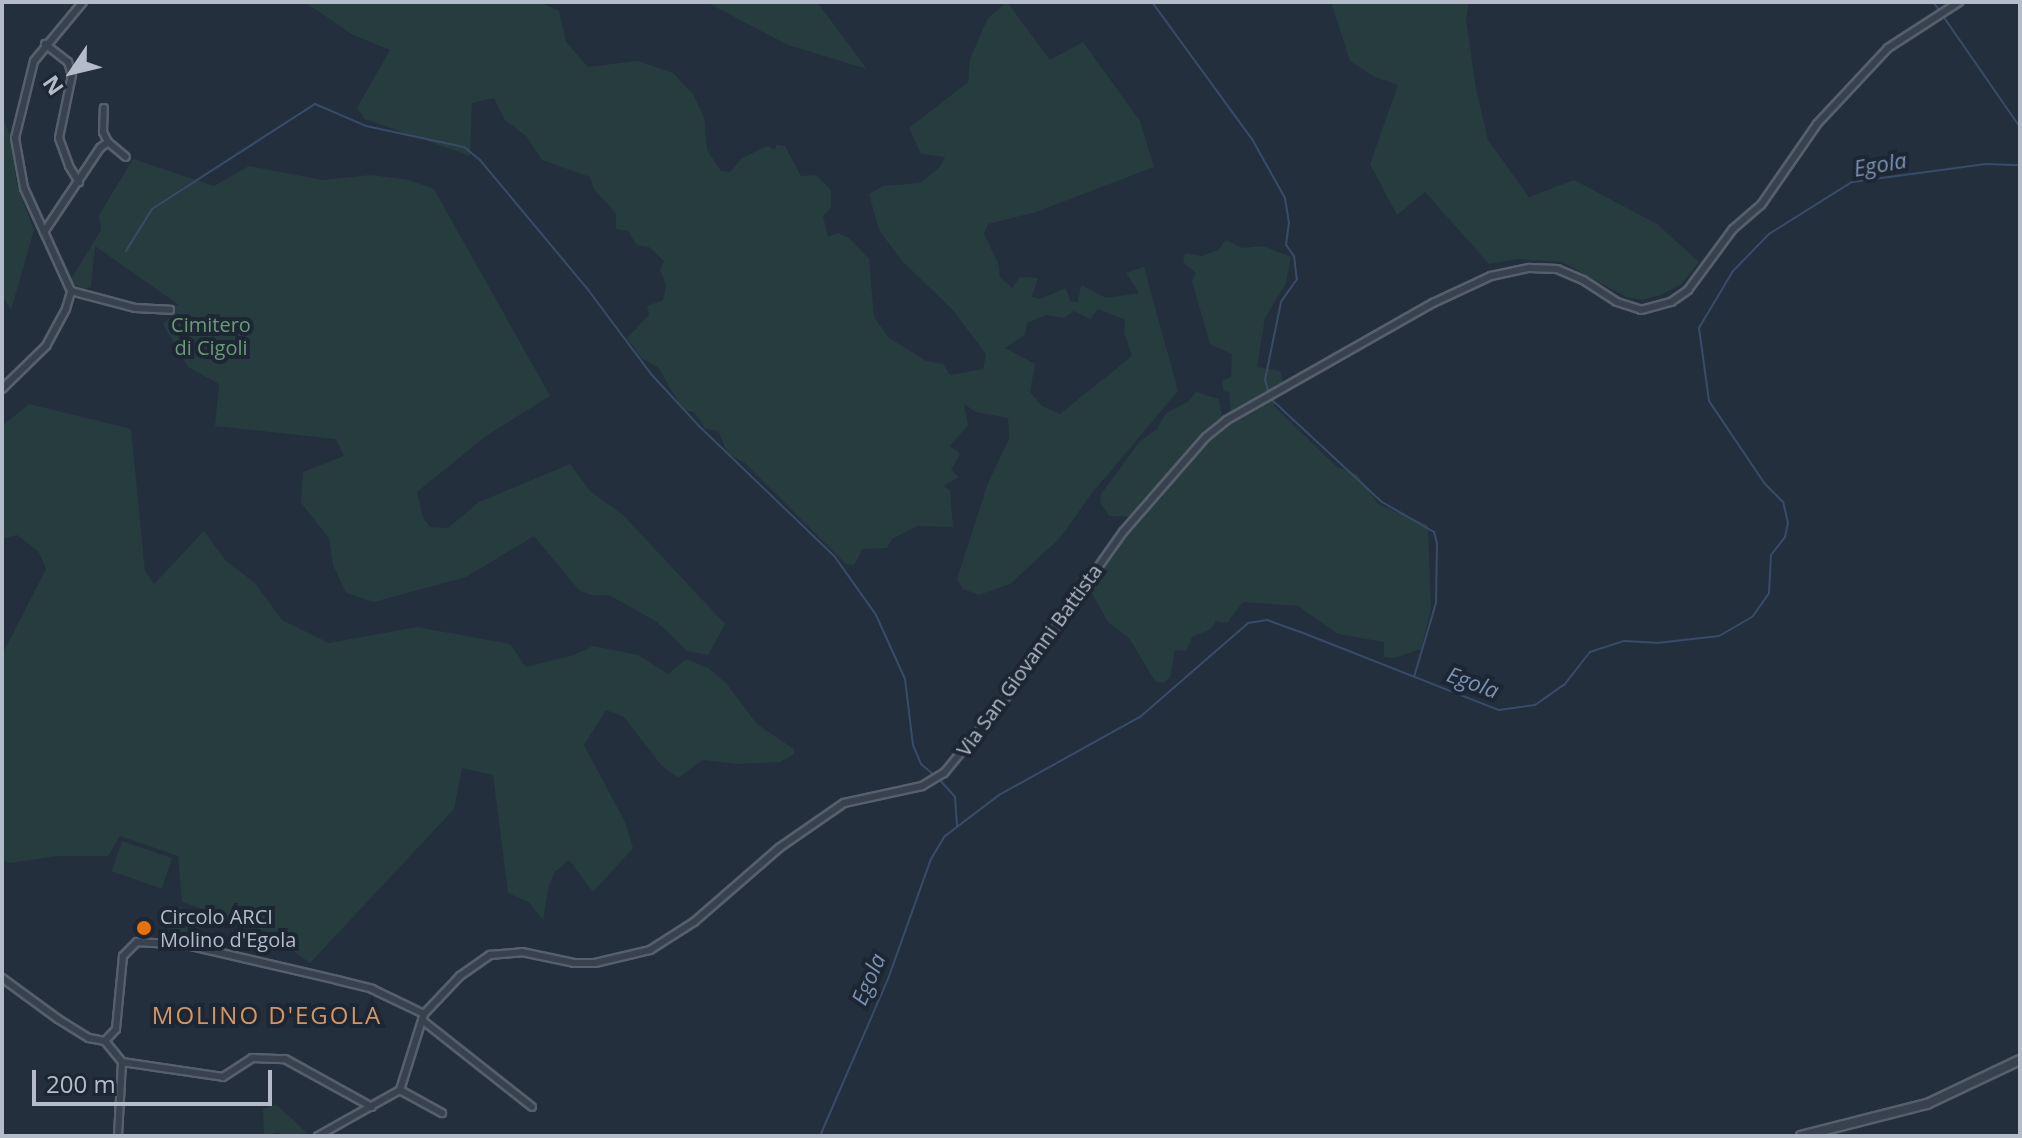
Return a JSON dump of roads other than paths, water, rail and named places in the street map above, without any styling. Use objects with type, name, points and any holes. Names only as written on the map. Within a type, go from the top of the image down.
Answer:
[{"type":"street","points":[[2,389],[46,346],[66,309],[71,291],[24,188],[15,138],[34,61],[83,2]]},
{"type":"street","name":"Via San Giovanni Battista","points":[[423,1017],[460,976],[490,955],[522,952],[574,963],[595,963],[650,950],[694,922],[779,848],[844,803],[922,786],[942,775],[1004,700],[1123,532],[1173,473],[1217,427],[1273,392],[1433,303],[1491,276],[1530,268],[1557,269],[1583,280],[1617,302],[1641,310],[1671,302],[1688,290],[1733,229],[1761,205],[1797,151],[1839,99],[1888,48],[1959,2]]},
{"type":"street","points":[[45,44],[68,62],[72,75],[59,138],[69,166],[79,182]]},
{"type":"street","points":[[104,108],[103,132],[108,142],[126,157]]},
{"type":"street","points":[[44,232],[100,148],[108,142]]},
{"type":"street","points":[[71,291],[135,308],[170,310]]},
{"type":"street","points":[[105,1041],[116,1029],[123,956],[137,942],[187,945],[372,989],[423,1017],[532,1107]]},
{"type":"street","points":[[2,978],[17,992],[78,1032],[105,1041],[122,1062],[223,1077],[252,1058],[285,1059],[372,1107]]},
{"type":"street","points":[[318,1136],[400,1090],[423,1017]]},
{"type":"street","points":[[1801,1136],[1927,1104],[2020,1060]]},
{"type":"street","points":[[118,1136],[122,1062]]},
{"type":"street","points":[[400,1090],[442,1113]]},
{"type":"waterway","points":[[1152,2],[1252,139],[1285,198],[1289,223],[1286,245],[1294,256],[1297,279],[1281,302],[1265,380],[1269,394]]},
{"type":"waterway","points":[[1933,2],[1940,11]]},
{"type":"waterway","points":[[1943,16],[2020,127]]},
{"type":"waterway","points":[[126,251],[152,209],[315,104],[366,126],[464,147],[480,160],[589,291],[651,374],[699,426],[835,557],[876,615],[905,679],[913,745],[921,764],[934,775]]},
{"type":"waterway","name":"Egola","points":[[820,1136],[888,979],[931,859],[945,836],[999,795],[1140,717],[1248,623],[1267,620],[1499,710],[1535,705],[1564,685],[1590,652],[1624,641],[1657,643],[1719,636],[1753,616],[1769,593],[1771,555],[1785,537],[1788,523],[1783,502],[1765,484],[1709,401],[1699,328],[1733,271],[1769,234],[1852,182],[1986,164],[2020,165]]},
{"type":"waterway","points":[[1271,399],[1382,502],[1434,532],[1437,543],[1436,603],[1414,677]]},
{"type":"waterway","points":[[939,779],[955,797],[957,826]]},
{"type":"place","name":"Circolo ARCI Molino d'Egola","points":[[144,928]]},
{"type":"district","name":"MOLINO D'EGOLA","points":[[267,1015]]},
{"type":"park label","name":"Cimitero di Cigoli","points":[[211,336]]}]
